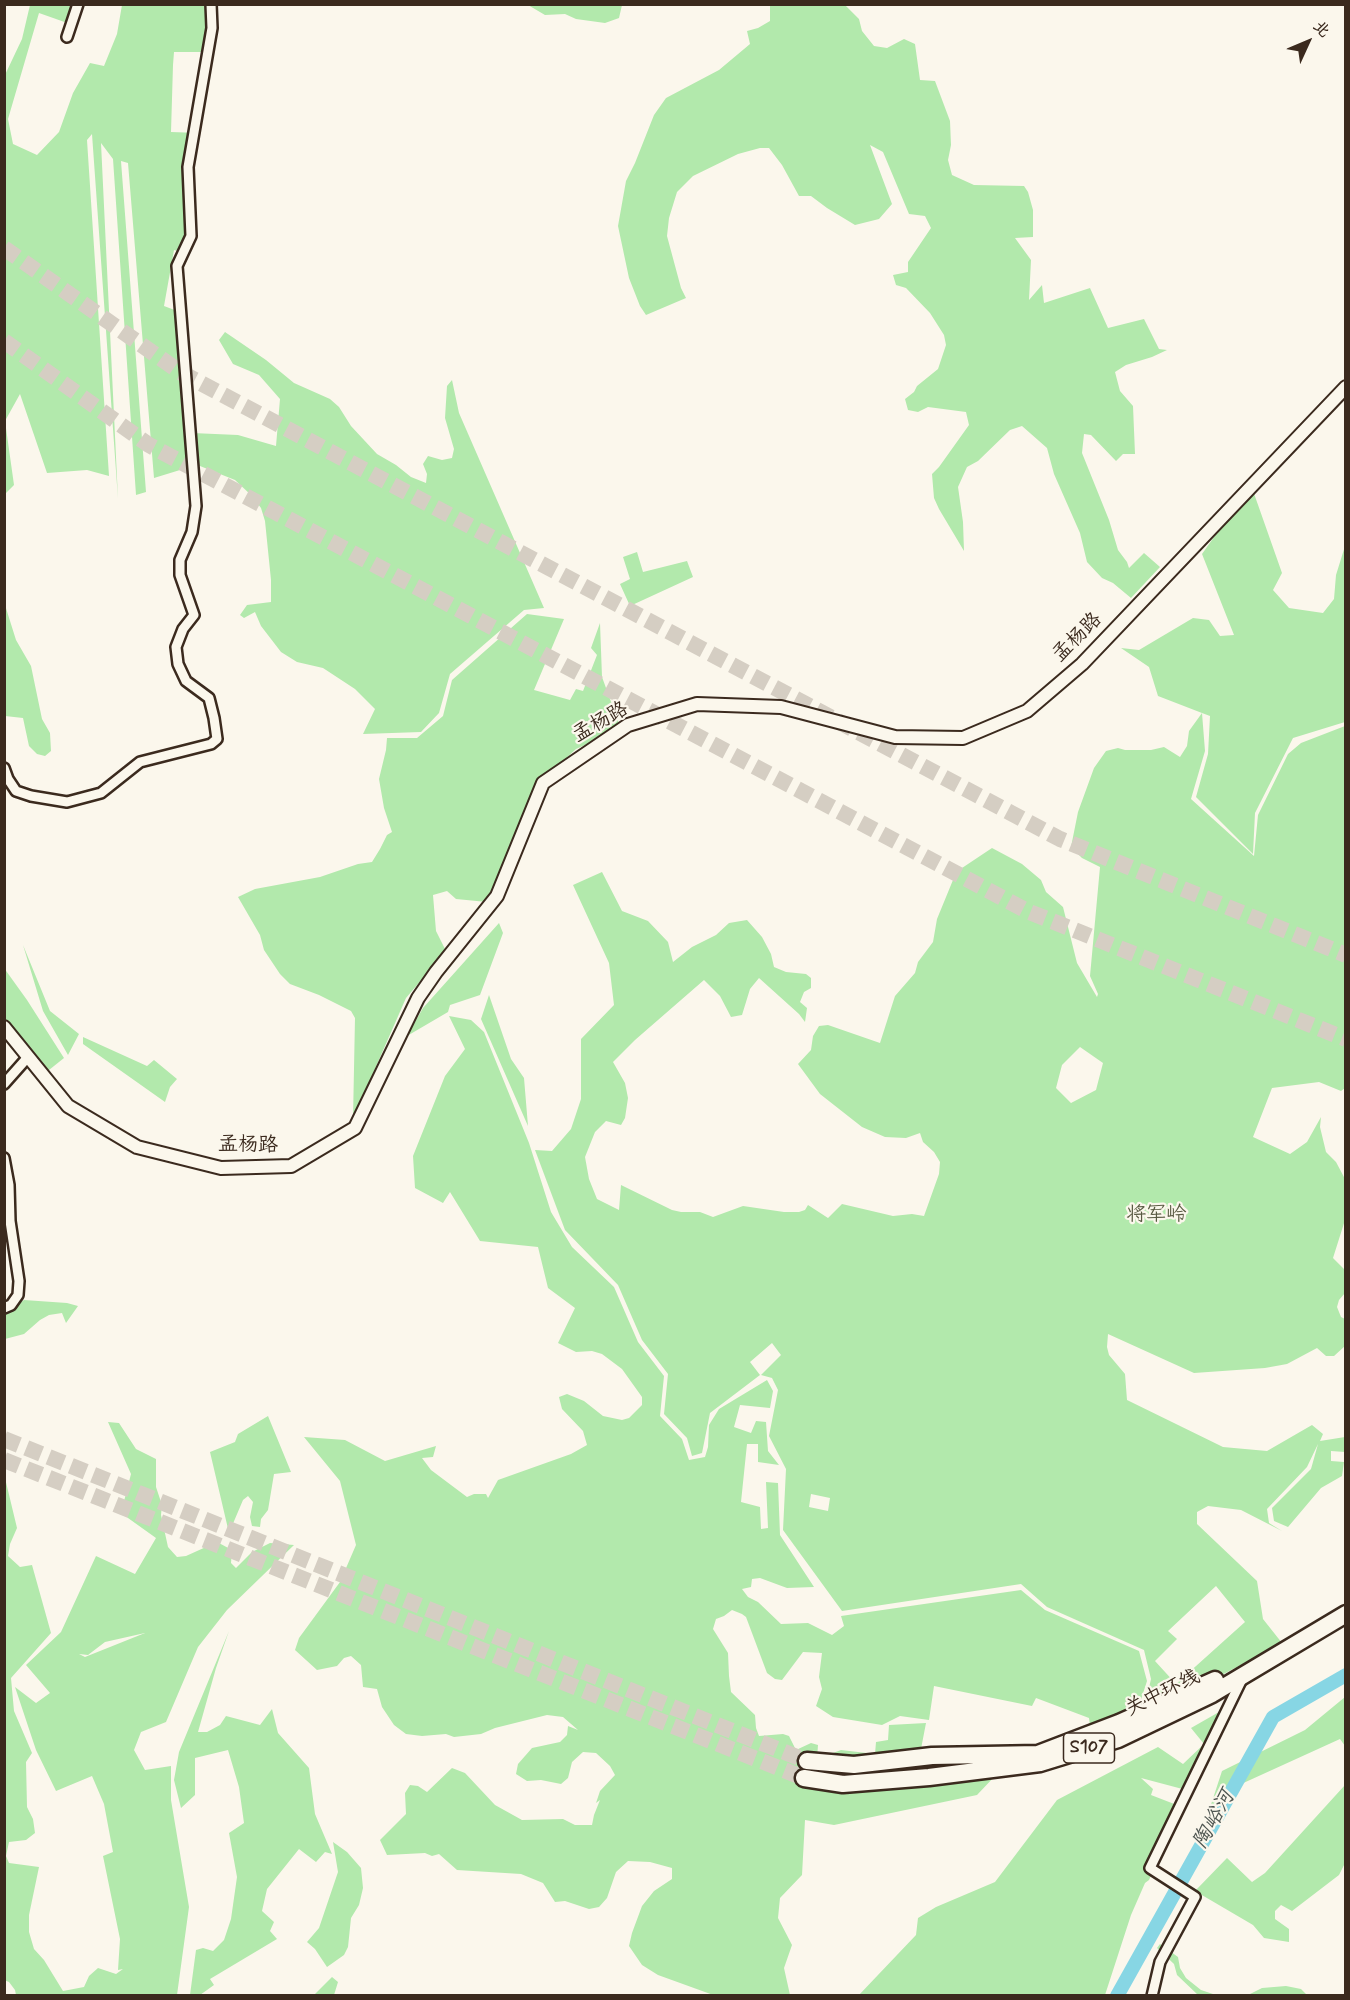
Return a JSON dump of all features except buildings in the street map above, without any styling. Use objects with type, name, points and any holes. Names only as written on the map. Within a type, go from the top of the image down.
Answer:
[{"type":"highway","name":"关中环线","points":[[807,1761],[854,1766],[932,1756],[1038,1754],[1119,1723],[1220,1678],[1346,1603]]},
{"type":"highway","name":"关中环线","points":[[804,1778],[843,1784],[929,1777],[1040,1763],[1118,1739],[1212,1694],[1346,1614]]},
{"type":"main road","name":"孟杨路","points":[[4,1027],[68,1106],[137,1147],[221,1168],[291,1166],[355,1128],[418,998],[497,896],[543,783],[628,726],[697,704],[781,706],[895,737],[963,738],[1027,711],[1082,664],[1346,387]]},
{"type":"street","points":[[67,37],[78,4]]},
{"type":"street","points":[[4,768],[16,791],[66,802],[101,793],[140,762],[211,744],[217,739],[209,698],[186,681],[178,664],[176,647],[183,629],[194,615],[180,575],[180,560],[192,532],[196,506],[177,266],[191,236],[188,167],[212,28],[211,4]]},
{"type":"street","points":[[4,1084],[28,1057]]},
{"type":"street","points":[[4,1158],[9,1185],[10,1221],[20,1281],[18,1295],[11,1305],[4,1308]]},
{"type":"street","points":[[1152,1995],[1160,1962],[1195,1897],[1150,1868],[1244,1675]]},
{"type":"green space","points":[[30,5],[80,5],[73,25],[39,13],[8,119],[13,144],[37,155],[59,132],[73,93],[90,63],[104,66],[117,34],[122,5],[209,5],[205,52],[174,52],[173,65],[171,132],[199,133],[192,173],[196,233],[188,254],[174,250],[164,306],[185,314],[192,433],[238,435],[276,446],[280,399],[259,375],[233,364],[219,340],[225,332],[266,360],[294,383],[330,399],[377,454],[411,477],[426,483],[427,474],[423,464],[428,456],[442,460],[452,458],[454,449],[445,418],[447,386],[452,380],[459,413],[544,608],[524,610],[450,674],[439,713],[421,732],[363,734],[375,709],[355,689],[323,668],[297,662],[281,652],[261,626],[255,612],[244,618],[240,615],[247,605],[271,602],[265,521],[261,508],[252,496],[235,480],[200,466],[154,478],[128,163],[121,161],[146,492],[136,495],[113,159],[101,143],[118,499],[92,134],[87,140],[109,476],[87,470],[47,473],[20,394],[5,421],[14,485],[5,494],[4,77],[22,39]]},
{"type":"green space","points":[[528,5],[622,5],[619,18],[605,23],[576,19],[565,14],[545,15]]},
{"type":"green space","points":[[770,5],[845,5],[859,19],[862,31],[874,46],[887,48],[904,39],[915,44],[920,80],[935,81],[950,121],[951,145],[948,160],[952,175],[974,185],[1024,186],[1028,192],[1033,210],[1033,237],[1015,238],[1031,260],[1029,300],[1042,285],[1044,303],[1090,288],[1108,328],[1144,319],[1159,349],[1167,350],[1126,365],[1115,372],[1120,391],[1133,406],[1135,454],[1123,454],[1116,461],[1091,435],[1084,434],[1082,453],[1109,520],[1118,550],[1129,568],[1144,553],[1160,567],[1131,598],[1113,583],[1102,578],[1087,562],[1080,533],[1054,474],[1047,448],[1022,426],[1010,430],[978,461],[967,467],[958,487],[964,551],[939,509],[934,498],[932,474],[969,425],[966,412],[928,407],[918,412],[908,410],[905,399],[938,369],[946,345],[944,335],[930,313],[906,288],[896,285],[893,275],[908,272],[908,262],[931,228],[925,216],[909,214],[883,152],[870,145],[892,204],[879,219],[855,225],[811,196],[799,196],[782,165],[769,148],[738,154],[693,176],[677,192],[669,218],[667,236],[681,288],[686,298],[646,315],[640,306],[629,278],[618,226],[626,181],[654,115],[666,98],[719,70],[750,44],[747,31],[770,21]]},
{"type":"green space","points":[[1251,485],[1282,573],[1273,590],[1289,608],[1323,613],[1334,599],[1336,575],[1345,546],[1345,722],[1293,738],[1255,813],[1253,854],[1196,797],[1208,754],[1210,716],[1158,696],[1149,667],[1121,648],[1139,650],[1193,618],[1209,620],[1220,636],[1234,635],[1202,554]]},
{"type":"green space","points":[[637,552],[643,572],[687,561],[693,577],[630,606],[620,584],[630,579],[623,557]]},
{"type":"green space","points":[[5,605],[16,640],[31,666],[42,719],[50,733],[51,751],[45,756],[37,754],[29,746],[23,718],[5,716]]},
{"type":"green space","points":[[527,614],[564,619],[534,690],[570,700],[576,689],[583,691],[597,655],[591,648],[600,623],[602,677],[621,729],[576,749],[549,774],[493,895],[487,902],[456,899],[447,891],[433,895],[436,931],[446,951],[406,998],[353,1119],[355,1018],[351,1011],[290,984],[280,974],[264,950],[260,935],[238,897],[255,889],[320,877],[358,864],[372,862],[387,835],[392,832],[384,808],[379,779],[387,738],[417,738],[443,716],[452,680]]},
{"type":"green space","name":"将军岭","points":[[1202,713],[1205,751],[1191,799],[1254,856],[1258,815],[1288,754],[1301,743],[1345,726],[1345,1088],[1341,1091],[1319,1082],[1272,1088],[1253,1137],[1290,1154],[1307,1142],[1321,1117],[1320,1127],[1326,1152],[1336,1162],[1345,1179],[1345,1220],[1333,1258],[1345,1270],[1345,1293],[1337,1307],[1341,1317],[1345,1319],[1345,1346],[1334,1356],[1326,1356],[1317,1348],[1287,1364],[1265,1368],[1194,1373],[1108,1334],[1107,1347],[1109,1355],[1125,1374],[1127,1400],[1223,1447],[1267,1451],[1312,1425],[1323,1434],[1320,1441],[1345,1437],[1345,1452],[1331,1451],[1331,1461],[1344,1462],[1342,1476],[1321,1488],[1288,1527],[1274,1521],[1272,1508],[1311,1469],[1318,1444],[1307,1467],[1267,1509],[1269,1523],[1282,1531],[1241,1510],[1208,1506],[1197,1512],[1197,1524],[1257,1581],[1263,1619],[1282,1643],[1143,1714],[1151,1679],[1144,1650],[1047,1607],[1021,1584],[842,1611],[783,1530],[786,1469],[769,1436],[778,1390],[772,1378],[761,1375],[781,1355],[772,1343],[750,1362],[760,1375],[710,1413],[702,1453],[692,1456],[687,1438],[664,1414],[668,1374],[642,1340],[618,1285],[565,1230],[535,1150],[552,1151],[571,1129],[581,1099],[581,1039],[614,1005],[609,963],[573,885],[602,872],[622,911],[648,921],[668,942],[673,962],[692,947],[716,935],[729,923],[747,920],[762,937],[771,954],[774,967],[786,972],[806,974],[811,978],[811,988],[804,992],[800,1002],[807,1008],[805,1022],[759,978],[750,989],[742,1015],[731,1017],[720,996],[704,980],[635,1040],[613,1062],[625,1083],[628,1098],[625,1118],[621,1125],[606,1121],[595,1132],[585,1157],[589,1179],[597,1199],[619,1210],[621,1185],[672,1210],[700,1212],[713,1217],[743,1206],[799,1212],[805,1210],[808,1205],[828,1218],[842,1204],[893,1216],[912,1214],[924,1216],[939,1174],[940,1162],[934,1152],[923,1142],[920,1133],[906,1138],[885,1137],[862,1127],[820,1094],[798,1064],[811,1050],[813,1036],[819,1026],[828,1025],[880,1043],[895,996],[915,973],[918,962],[933,942],[937,919],[953,880],[962,868],[992,848],[1022,864],[1041,880],[1046,892],[1063,907],[1077,963],[1097,997],[1098,994],[1090,976],[1100,867],[1082,858],[1071,847],[1078,812],[1094,768],[1106,751],[1118,748],[1151,750],[1164,747],[1180,757],[1187,746],[1189,731]],"holes":[[[1080,1047],[1103,1063],[1096,1090],[1071,1103],[1056,1088],[1062,1065]],[[811,1494],[830,1498],[828,1511],[809,1507]],[[1216,1586],[1245,1622],[1176,1684],[1155,1661],[1177,1639],[1168,1631]]]},
{"type":"green space","points":[[499,923],[503,933],[480,995],[450,1005],[448,1012],[407,1036],[423,1008]]},
{"type":"green space","points":[[23,945],[50,1011],[79,1034],[68,1055],[43,1011]]},
{"type":"green space","points":[[4,968],[64,1058],[44,1074],[5,1023]]},
{"type":"green space","points":[[489,995],[511,1059],[524,1078],[528,1126],[481,1019]]},
{"type":"green space","points":[[449,1016],[471,1020],[484,1032],[529,1143],[551,1212],[572,1247],[614,1287],[638,1342],[664,1376],[660,1416],[682,1439],[689,1460],[705,1457],[709,1425],[719,1409],[767,1380],[773,1391],[770,1408],[740,1405],[734,1427],[751,1433],[756,1421],[766,1422],[768,1451],[779,1465],[758,1462],[758,1444],[747,1444],[741,1502],[760,1507],[761,1529],[768,1528],[766,1482],[778,1483],[780,1535],[814,1587],[787,1588],[760,1578],[752,1579],[751,1587],[742,1589],[748,1597],[758,1602],[781,1624],[808,1623],[832,1635],[844,1626],[841,1616],[1021,1590],[1045,1610],[1139,1651],[1147,1681],[1135,1718],[1091,1734],[1089,1718],[1036,1698],[1032,1706],[934,1686],[929,1720],[900,1716],[882,1725],[833,1717],[816,1706],[822,1689],[819,1677],[822,1653],[803,1652],[782,1680],[775,1679],[767,1673],[746,1617],[732,1610],[716,1619],[713,1629],[728,1653],[731,1692],[755,1715],[759,1736],[783,1734],[789,1736],[796,1750],[811,1743],[818,1745],[817,1759],[841,1750],[875,1754],[876,1742],[888,1740],[889,1725],[926,1723],[921,1749],[890,1775],[821,1775],[824,1790],[858,1791],[995,1776],[977,1795],[834,1825],[805,1820],[802,1875],[780,1898],[778,1918],[792,1945],[784,1968],[790,1995],[716,1996],[658,1975],[642,1965],[629,1946],[632,1933],[642,1906],[654,1891],[672,1879],[672,1868],[650,1862],[628,1861],[616,1872],[607,1898],[599,1907],[589,1909],[565,1901],[555,1902],[543,1883],[521,1874],[457,1870],[439,1854],[432,1856],[425,1853],[387,1855],[380,1840],[406,1814],[405,1793],[410,1785],[418,1786],[427,1792],[452,1768],[465,1773],[495,1805],[522,1820],[563,1819],[575,1825],[592,1825],[600,1800],[596,1803],[600,1791],[615,1775],[610,1766],[596,1753],[583,1752],[572,1762],[568,1778],[561,1784],[541,1780],[527,1781],[516,1774],[518,1764],[532,1748],[560,1742],[567,1735],[568,1726],[578,1730],[563,1717],[547,1715],[495,1728],[481,1734],[454,1737],[446,1734],[422,1736],[406,1734],[394,1725],[382,1707],[377,1689],[363,1687],[361,1665],[351,1656],[344,1658],[337,1666],[317,1670],[295,1650],[299,1638],[340,1582],[356,1545],[340,1481],[304,1437],[345,1440],[385,1461],[436,1446],[433,1457],[422,1458],[431,1470],[467,1497],[474,1494],[486,1494],[488,1498],[498,1480],[571,1454],[587,1445],[583,1431],[562,1409],[559,1397],[567,1394],[584,1401],[603,1416],[622,1420],[629,1418],[642,1405],[642,1397],[622,1369],[602,1354],[592,1351],[576,1352],[558,1343],[575,1308],[548,1288],[538,1247],[480,1241],[450,1192],[443,1203],[415,1188],[413,1156],[445,1076],[465,1049]]},
{"type":"green space","points":[[83,1037],[147,1066],[154,1060],[177,1079],[170,1087],[165,1102],[83,1044]]},
{"type":"green space","points":[[24,1300],[78,1306],[66,1323],[62,1313],[49,1315],[24,1334],[5,1339],[5,1313]]},
{"type":"green space","points":[[268,1416],[291,1472],[274,1474],[268,1510],[261,1519],[260,1527],[252,1526],[250,1517],[253,1502],[248,1496],[243,1500],[229,1533],[210,1452],[235,1442],[238,1434]]},
{"type":"green space","points":[[108,1422],[119,1423],[136,1449],[156,1459],[156,1487],[162,1505],[161,1515],[168,1547],[177,1557],[186,1556],[217,1542],[232,1550],[231,1563],[236,1568],[252,1552],[270,1543],[294,1545],[227,1610],[198,1647],[166,1722],[141,1732],[134,1750],[145,1770],[171,1766],[171,1800],[189,1907],[177,1995],[16,1995],[9,1982],[4,1980],[5,1478],[17,1528],[8,1556],[20,1567],[32,1565],[51,1633],[11,1678],[14,1711],[32,1753],[26,1762],[27,1807],[33,1819],[35,1833],[26,1840],[9,1842],[6,1856],[9,1863],[39,1867],[29,1915],[29,1932],[34,1949],[44,1960],[63,1991],[84,1987],[89,1976],[98,1968],[116,1974],[123,1969],[118,1970],[120,1939],[103,1856],[113,1852],[104,1804],[92,1776],[56,1791],[36,1750],[15,1687],[36,1703],[50,1693],[26,1665],[61,1632],[96,1556],[135,1574],[156,1538],[121,1513],[131,1474]],"holes":[[[145,1633],[85,1657],[79,1654],[88,1655],[105,1642]]]},
{"type":"green space","points":[[229,1631],[198,1732],[207,1732],[220,1725],[226,1716],[260,1725],[272,1709],[278,1733],[309,1768],[315,1814],[332,1854],[325,1852],[316,1862],[299,1849],[267,1889],[262,1911],[274,1922],[270,1931],[277,1939],[210,1979],[214,1985],[200,1995],[190,1995],[196,1950],[203,1948],[213,1951],[224,1940],[231,1919],[237,1877],[229,1833],[244,1823],[239,1787],[228,1750],[195,1758],[195,1795],[181,1808],[174,1780],[179,1752]]},
{"type":"green space","points":[[1345,1697],[1345,1746],[1340,1739],[1239,1785],[1218,1805],[1217,1816],[1202,1832],[1222,1771],[1305,1730]]},
{"type":"green space","points":[[1226,1708],[1190,1791],[1141,1778],[1153,1789],[1151,1795],[1182,1807],[1131,1915],[1105,1995],[858,1996],[916,1935],[918,1918],[936,1907],[995,1882],[1057,1800],[1158,1747],[1183,1764],[1204,1744],[1191,1728]]},
{"type":"green space","points":[[1345,1785],[1345,1863],[1339,1875],[1292,1911],[1281,1905],[1275,1911],[1275,1919],[1289,1929],[1289,1942],[1264,1938],[1253,1925],[1195,1891],[1227,1858],[1252,1882],[1265,1873]]},
{"type":"green space","points":[[333,1842],[347,1852],[361,1868],[363,1888],[359,1905],[351,1918],[348,1947],[344,1955],[327,1967],[315,1949],[307,1942],[319,1928],[338,1872]]},
{"type":"green space","points":[[1160,1944],[1178,1957],[1180,1968],[1186,1978],[1201,1990],[1216,1995],[1198,1995],[1177,1975],[1174,1964],[1157,1948]]},
{"type":"green space","points":[[332,1977],[338,1982],[334,1995],[314,1995]]},
{"type":"green space","points":[[1286,1986],[1301,1989],[1307,1995],[1248,1995],[1262,1988]]},
{"type":"waterway","name":"陶峪河","points":[[1117,1996],[1273,1717],[1346,1675]]},
{"type":"tunnel","points":[[4,248],[180,372],[1060,839],[1346,955]]},
{"type":"tunnel","points":[[4,341],[149,445],[1027,911],[1346,1039]]},
{"type":"tunnel","points":[[4,1439],[807,1761]]},
{"type":"tunnel","points":[[4,1460],[804,1778]]}]
